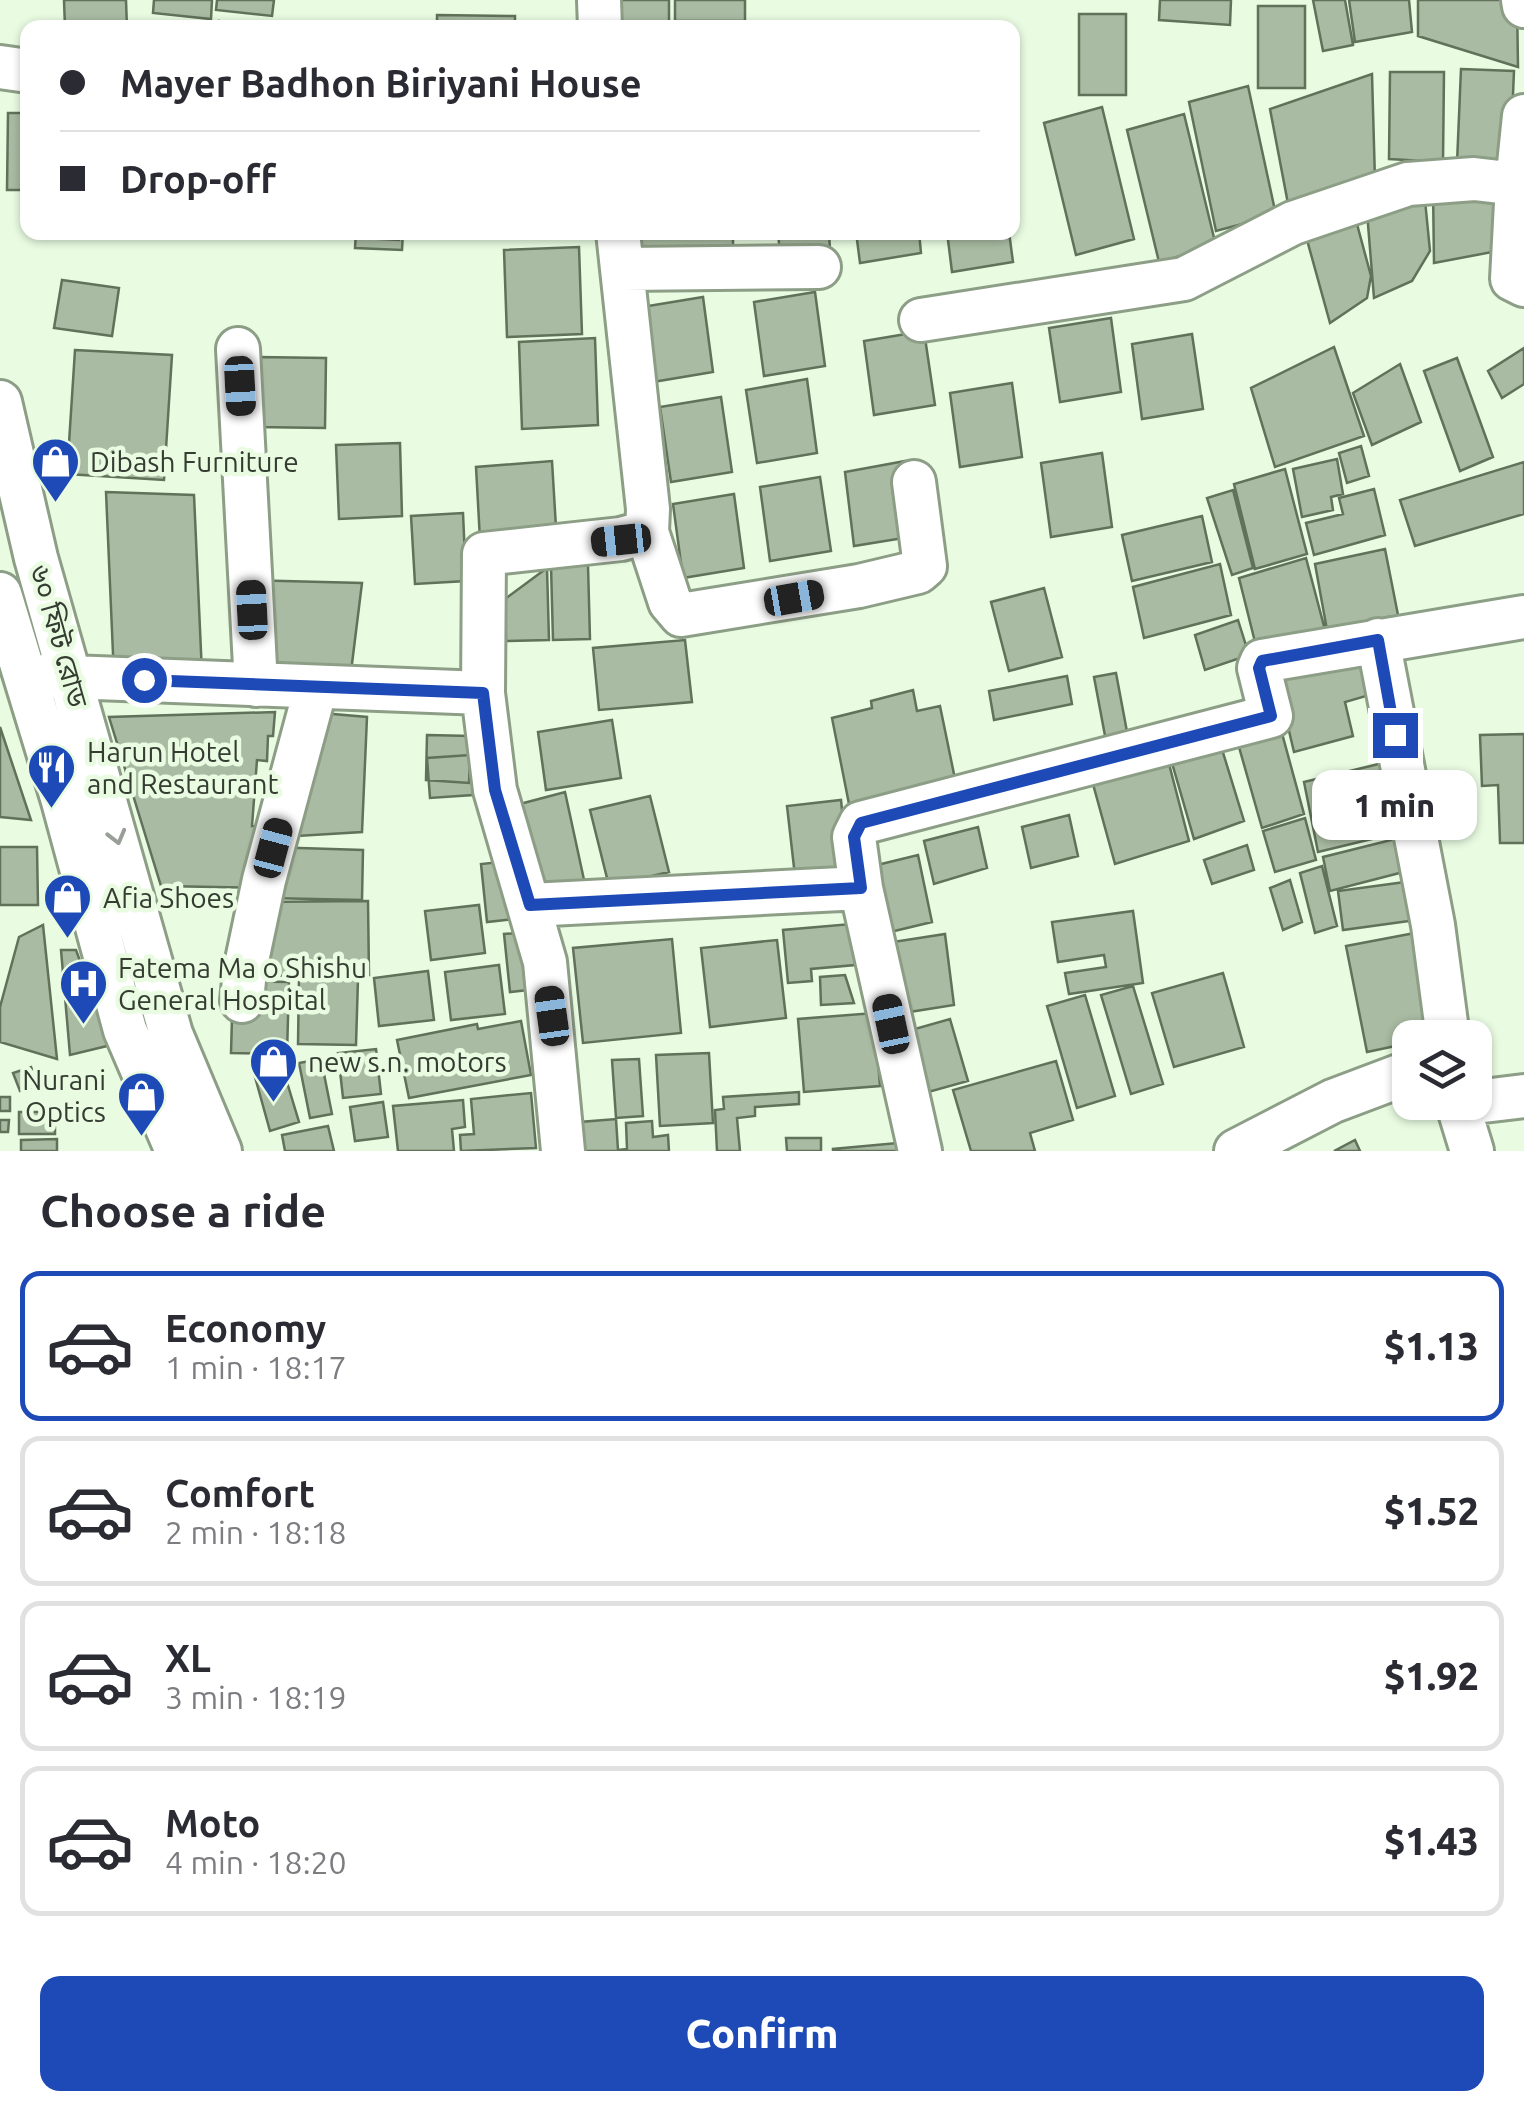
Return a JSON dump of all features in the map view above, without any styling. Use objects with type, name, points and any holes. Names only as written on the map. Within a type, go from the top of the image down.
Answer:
[{"type":"street","points":[[1524,116],[1512,279],[1524,285]]},
{"type":"street","points":[[921,320],[1184,279],[1293,224],[1408,184],[1474,179],[1520,186]]},
{"type":"street","points":[[819,267],[621,251],[648,509],[646,532],[670,602],[681,616],[918,572],[925,566],[914,482]]},
{"type":"street","points":[[238,348],[256,685]]},
{"type":"street","name":"৬০ ফিট রোড","points":[[0,402],[18,562],[69,676],[171,1034],[220,1151]]},
{"type":"street","points":[[563,1151],[545,962],[495,790],[483,693],[484,554],[621,540],[646,532]]},
{"type":"street","name":"৬০ ফিট রোড","points":[[0,594],[12,674],[63,801],[126,1030],[178,1151]]},
{"type":"street","points":[[920,1151],[861,888],[854,837],[861,823],[1271,716],[1258,663],[1524,617]]},
{"type":"street","points":[[1378,640],[1433,926],[1446,1020]]},
{"type":"street","points":[[12,674],[483,693]]},
{"type":"street","points":[[242,1001],[264,880],[316,687]]},
{"type":"street","points":[[530,905],[861,888]]},
{"type":"street","points":[[1236,1151],[1334,1101],[1392,1079]]},
{"type":"street","points":[[1492,1100],[1524,1096]]},
{"type":"street","points":[[1462,1120],[1472,1151]]},
{"type":"building","points":[[64,0],[126,0],[127,20],[65,20]]},
{"type":"building","points":[[154,0],[212,0],[211,19],[153,13]]},
{"type":"building","points":[[217,0],[274,0],[272,16],[216,10]]},
{"type":"building","points":[[617,0],[669,0],[669,20],[617,20]]},
{"type":"building","points":[[675,0],[745,0],[745,20],[675,20]]},
{"type":"building","points":[[1160,0],[1231,0],[1230,25],[1159,20]]},
{"type":"building","points":[[1313,0],[1345,0],[1353,45],[1323,51]]},
{"type":"building","points":[[1349,0],[1409,0],[1412,32],[1355,42]]},
{"type":"building","points":[[1418,0],[1517,0],[1518,67],[1418,36]]},
{"type":"building","points":[[1258,6],[1305,6],[1305,88],[1258,88]]},
{"type":"building","points":[[1079,14],[1126,14],[1126,95],[1079,95]]},
{"type":"building","points":[[437,15],[515,16],[515,20],[437,20]]},
{"type":"building","points":[[1461,69],[1514,71],[1510,166],[1457,163]]},
{"type":"building","points":[[1390,72],[1444,72],[1443,162],[1389,159]]},
{"type":"building","points":[[1372,74],[1375,180],[1289,209],[1270,109]]},
{"type":"building","points":[[1248,86],[1276,215],[1216,231],[1189,102]]},
{"type":"building","points":[[1102,107],[1134,239],[1076,255],[1044,123]]},
{"type":"building","points":[[8,113],[20,113],[20,190],[7,190]]},
{"type":"building","points":[[1184,114],[1216,246],[1159,262],[1127,130]]},
{"type":"building","points":[[1433,188],[1508,203],[1508,249],[1434,263]]},
{"type":"building","points":[[1424,190],[1430,251],[1412,281],[1374,298],[1367,212]]},
{"type":"building","points":[[1354,213],[1371,276],[1367,298],[1330,323],[1304,229]]},
{"type":"building","points":[[356,240],[403,240],[402,250],[355,248]]},
{"type":"building","points":[[637,240],[733,240],[733,256],[637,254]]},
{"type":"building","points":[[779,240],[829,240],[830,250],[780,254]]},
{"type":"building","points":[[857,240],[920,240],[921,253],[860,263]]},
{"type":"building","points":[[948,240],[1010,240],[1013,262],[952,272]]},
{"type":"building","points":[[579,247],[582,334],[507,337],[504,250]]},
{"type":"building","points":[[62,280],[119,288],[112,336],[54,328]]},
{"type":"building","points":[[815,292],[825,366],[764,376],[754,302]]},
{"type":"building","points":[[703,297],[713,372],[653,382],[642,307]]},
{"type":"building","points":[[1111,318],[1121,392],[1060,402],[1049,328]]},
{"type":"building","points":[[924,331],[935,405],[874,415],[864,341]]},
{"type":"building","points":[[1192,334],[1203,409],[1142,419],[1132,344]]},
{"type":"building","points":[[595,338],[598,425],[522,429],[519,342]]},
{"type":"building","points":[[1334,347],[1364,436],[1275,467],[1251,388]]},
{"type":"building","points":[[1524,348],[1524,384],[1502,398],[1488,371]]},
{"type":"building","points":[[75,350],[172,355],[164,480],[67,474]]},
{"type":"building","points":[[258,357],[326,358],[325,428],[257,427]]},
{"type":"building","points":[[1457,358],[1493,457],[1460,471],[1424,371]]},
{"type":"building","points":[[1400,364],[1421,422],[1372,445],[1353,393]]},
{"type":"building","points":[[807,379],[817,453],[757,463],[746,390]]},
{"type":"building","points":[[1012,383],[1022,457],[960,467],[950,393]]},
{"type":"building","points":[[721,397],[732,472],[671,482],[660,407]]},
{"type":"building","points":[[400,443],[402,516],[339,519],[336,445]]},
{"type":"building","points":[[1361,446],[1369,476],[1347,483],[1339,453]]},
{"type":"building","points":[[1102,453],[1112,527],[1051,537],[1041,463]]},
{"type":"building","points":[[1337,459],[1343,494],[1331,497],[1333,510],[1302,517],[1293,469]]},
{"type":"building","points":[[552,461],[557,544],[481,558],[476,467]]},
{"type":"building","points":[[905,461],[916,536],[854,546],[845,472]]},
{"type":"building","points":[[1524,462],[1524,514],[1415,546],[1400,500]]},
{"type":"building","points":[[1285,469],[1307,554],[1255,569],[1234,484]]},
{"type":"building","points":[[820,477],[831,551],[770,561],[760,487]]},
{"type":"building","points":[[1374,489],[1385,535],[1314,555],[1306,523],[1343,514],[1339,498]]},
{"type":"building","points":[[1233,490],[1253,568],[1232,575],[1207,498]]},
{"type":"building","points":[[106,492],[194,495],[202,674],[114,677]]},
{"type":"building","points":[[734,494],[744,568],[683,578],[673,504]]},
{"type":"building","points":[[463,513],[466,581],[415,584],[411,516]]},
{"type":"building","points":[[1202,516],[1212,562],[1132,581],[1122,535]]},
{"type":"building","points":[[1385,549],[1398,615],[1327,630],[1315,564]]},
{"type":"building","points":[[1306,558],[1325,630],[1257,650],[1239,578]]},
{"type":"building","points":[[1220,564],[1231,615],[1144,638],[1133,587]]},
{"type":"building","points":[[588,565],[590,639],[553,640],[551,566]]},
{"type":"building","points":[[547,568],[549,640],[506,641],[505,599]]},
{"type":"building","points":[[249,580],[362,583],[350,680],[234,687]]},
{"type":"building","points":[[1044,588],[1062,657],[1009,671],[991,602]]},
{"type":"building","points":[[1238,620],[1249,655],[1205,670],[1195,635]]},
{"type":"building","points":[[685,640],[692,702],[599,710],[593,648]]},
{"type":"building","points":[[1369,646],[1380,692],[1345,702],[1353,736],[1294,752],[1275,672]]},
{"type":"building","points":[[1116,673],[1128,737],[1106,741],[1094,677]]},
{"type":"building","points":[[1067,676],[1072,704],[994,720],[989,691]]},
{"type":"building","points":[[913,690],[917,711],[940,706],[955,779],[849,804],[832,718],[872,708],[871,701]]},
{"type":"building","points":[[275,712],[273,736],[268,736],[267,761],[257,760],[252,826],[263,827],[264,888],[161,886],[109,717]]},
{"type":"building","points":[[310,712],[367,717],[362,832],[281,837]]},
{"type":"building","points":[[612,720],[621,778],[546,790],[538,732]]},
{"type":"building","points":[[1280,726],[1304,814],[1262,828],[1237,740]]},
{"type":"building","points":[[0,727],[31,820],[0,817]]},
{"type":"building","points":[[1524,734],[1524,843],[1500,843],[1498,785],[1482,786],[1480,735]]},
{"type":"building","points":[[427,735],[471,736],[469,783],[426,780]]},
{"type":"building","points":[[1221,746],[1244,821],[1194,839],[1172,763]]},
{"type":"building","points":[[470,755],[473,795],[430,798],[427,758]]},
{"type":"building","points":[[1168,760],[1189,841],[1115,864],[1093,784]]},
{"type":"building","points":[[1391,761],[1405,831],[1318,852],[1304,782]]},
{"type":"building","points":[[565,792],[586,889],[541,901],[520,804]]},
{"type":"building","points":[[650,796],[669,872],[609,886],[590,810]]},
{"type":"building","points":[[841,800],[849,878],[796,885],[787,806]]},
{"type":"building","points":[[1069,815],[1078,856],[1031,868],[1022,827]]},
{"type":"building","points":[[1305,818],[1316,860],[1275,872],[1263,831]]},
{"type":"building","points":[[978,827],[987,868],[934,884],[924,841]]},
{"type":"building","points":[[1403,837],[1411,870],[1330,891],[1323,857]]},
{"type":"building","points":[[1247,845],[1254,870],[1212,884],[1204,860]]},
{"type":"building","points":[[0,847],[37,847],[38,905],[0,905]]},
{"type":"building","points":[[268,847],[363,850],[362,900],[267,898]]},
{"type":"building","points":[[918,855],[932,922],[882,934],[869,867]]},
{"type":"building","points":[[509,861],[515,919],[487,922],[481,864]]},
{"type":"building","points":[[1322,866],[1337,926],[1315,933],[1300,873]]},
{"type":"building","points":[[1290,880],[1302,922],[1283,930],[1270,888]]},
{"type":"building","points":[[1420,880],[1424,919],[1343,930],[1338,891]]},
{"type":"building","points":[[368,901],[369,975],[255,976],[255,902]]},
{"type":"building","points":[[479,905],[485,953],[431,960],[425,911]]},
{"type":"building","points":[[1133,911],[1143,983],[1069,994],[1065,973],[1106,967],[1104,955],[1058,962],[1052,922]]},
{"type":"building","points":[[851,924],[855,965],[811,969],[812,981],[788,983],[783,930]]},
{"type":"building","points":[[43,925],[57,1059],[0,1042],[0,1007],[19,937]]},
{"type":"building","points":[[532,932],[538,989],[510,992],[504,934]]},
{"type":"building","points":[[1420,932],[1437,1020],[1392,1020],[1392,1047],[1367,1052],[1346,946]]},
{"type":"building","points":[[945,934],[954,1005],[903,1013],[893,942]]},
{"type":"building","points":[[672,939],[681,1033],[583,1043],[573,948]]},
{"type":"building","points":[[777,940],[786,1018],[710,1027],[701,948]]},
{"type":"building","points":[[61,950],[76,950],[111,1045],[70,1055]]},
{"type":"building","points":[[499,965],[505,1014],[451,1020],[445,972]]},
{"type":"building","points":[[428,971],[434,1020],[379,1026],[374,978]]},
{"type":"building","points":[[1223,973],[1244,1047],[1174,1067],[1152,993]]},
{"type":"building","points":[[845,975],[854,1003],[821,1005],[820,977]]},
{"type":"building","points":[[299,977],[358,979],[356,1045],[298,1044]]},
{"type":"building","points":[[233,981],[289,982],[287,1054],[231,1053]]},
{"type":"building","points":[[1133,986],[1163,1084],[1131,1094],[1101,995]]},
{"type":"building","points":[[1085,995],[1115,1096],[1077,1108],[1047,1006]]},
{"type":"building","points":[[874,1013],[880,1086],[804,1092],[798,1019]]},
{"type":"building","points":[[950,1019],[968,1081],[914,1096],[897,1034]]},
{"type":"building","points":[[521,1021],[531,1075],[409,1098],[397,1040],[477,1024],[478,1029]]},
{"type":"building","points":[[376,1049],[381,1094],[343,1098],[338,1053]]},
{"type":"building","points":[[709,1053],[713,1123],[660,1126],[656,1055]]},
{"type":"building","points":[[321,1059],[332,1114],[310,1118],[299,1063]]},
{"type":"building","points":[[639,1059],[643,1116],[616,1118],[612,1060]]},
{"type":"building","points":[[1056,1061],[1073,1120],[1030,1133],[1035,1151],[971,1151],[953,1090]]},
{"type":"building","points":[[31,1067],[38,1085],[20,1091],[13,1073]]},
{"type":"building","points":[[283,1069],[299,1122],[270,1131],[255,1077]]},
{"type":"building","points":[[799,1092],[799,1104],[755,1107],[755,1116],[737,1118],[740,1151],[717,1151],[715,1110],[724,1109],[723,1097]]},
{"type":"building","points":[[531,1093],[536,1148],[461,1151],[460,1135],[474,1134],[471,1099]]},
{"type":"building","points":[[0,1097],[10,1097],[10,1111],[0,1111]]},
{"type":"building","points":[[463,1100],[465,1127],[452,1129],[454,1151],[398,1151],[393,1106]]},
{"type":"building","points":[[383,1102],[388,1137],[355,1141],[350,1107]]},
{"type":"building","points":[[19,1112],[55,1112],[55,1134],[19,1134]]},
{"type":"building","points":[[616,1119],[618,1150],[627,1149],[626,1123],[652,1121],[653,1137],[668,1135],[669,1151],[582,1151],[580,1122]]},
{"type":"building","points":[[0,1120],[9,1120],[8,1132],[0,1132]]},
{"type":"building","points":[[328,1126],[334,1151],[285,1151],[282,1135]]},
{"type":"building","points":[[786,1138],[821,1138],[821,1151],[787,1151]]},
{"type":"building","points":[[57,1139],[57,1151],[21,1151],[21,1140]]},
{"type":"building","points":[[1355,1140],[1360,1151],[1334,1151]]},
{"type":"building","points":[[908,1142],[909,1151],[833,1151],[833,1149]]},
{"type":"place","name":"Dibash Furniture","points":[[55,504]]},
{"type":"place","name":"Harun Hotel and Restaurant","points":[[52,810]]},
{"type":"place","name":"Afia Shoes","points":[[68,940]]},
{"type":"place","name":"Fatema Ma o Shishu General Hospital","points":[[83,1026]]},
{"type":"place","name":"new s.n. motors","points":[[273,1104]]},
{"type":"place","name":"Nurani Optics","points":[[141,1138]]},
{"type":"route","points":[[144,680],[483,693],[495,790],[530,905],[861,888],[854,837],[861,823],[1271,716],[1258,663],[1262,661],[1378,640],[1395,735]]}]
